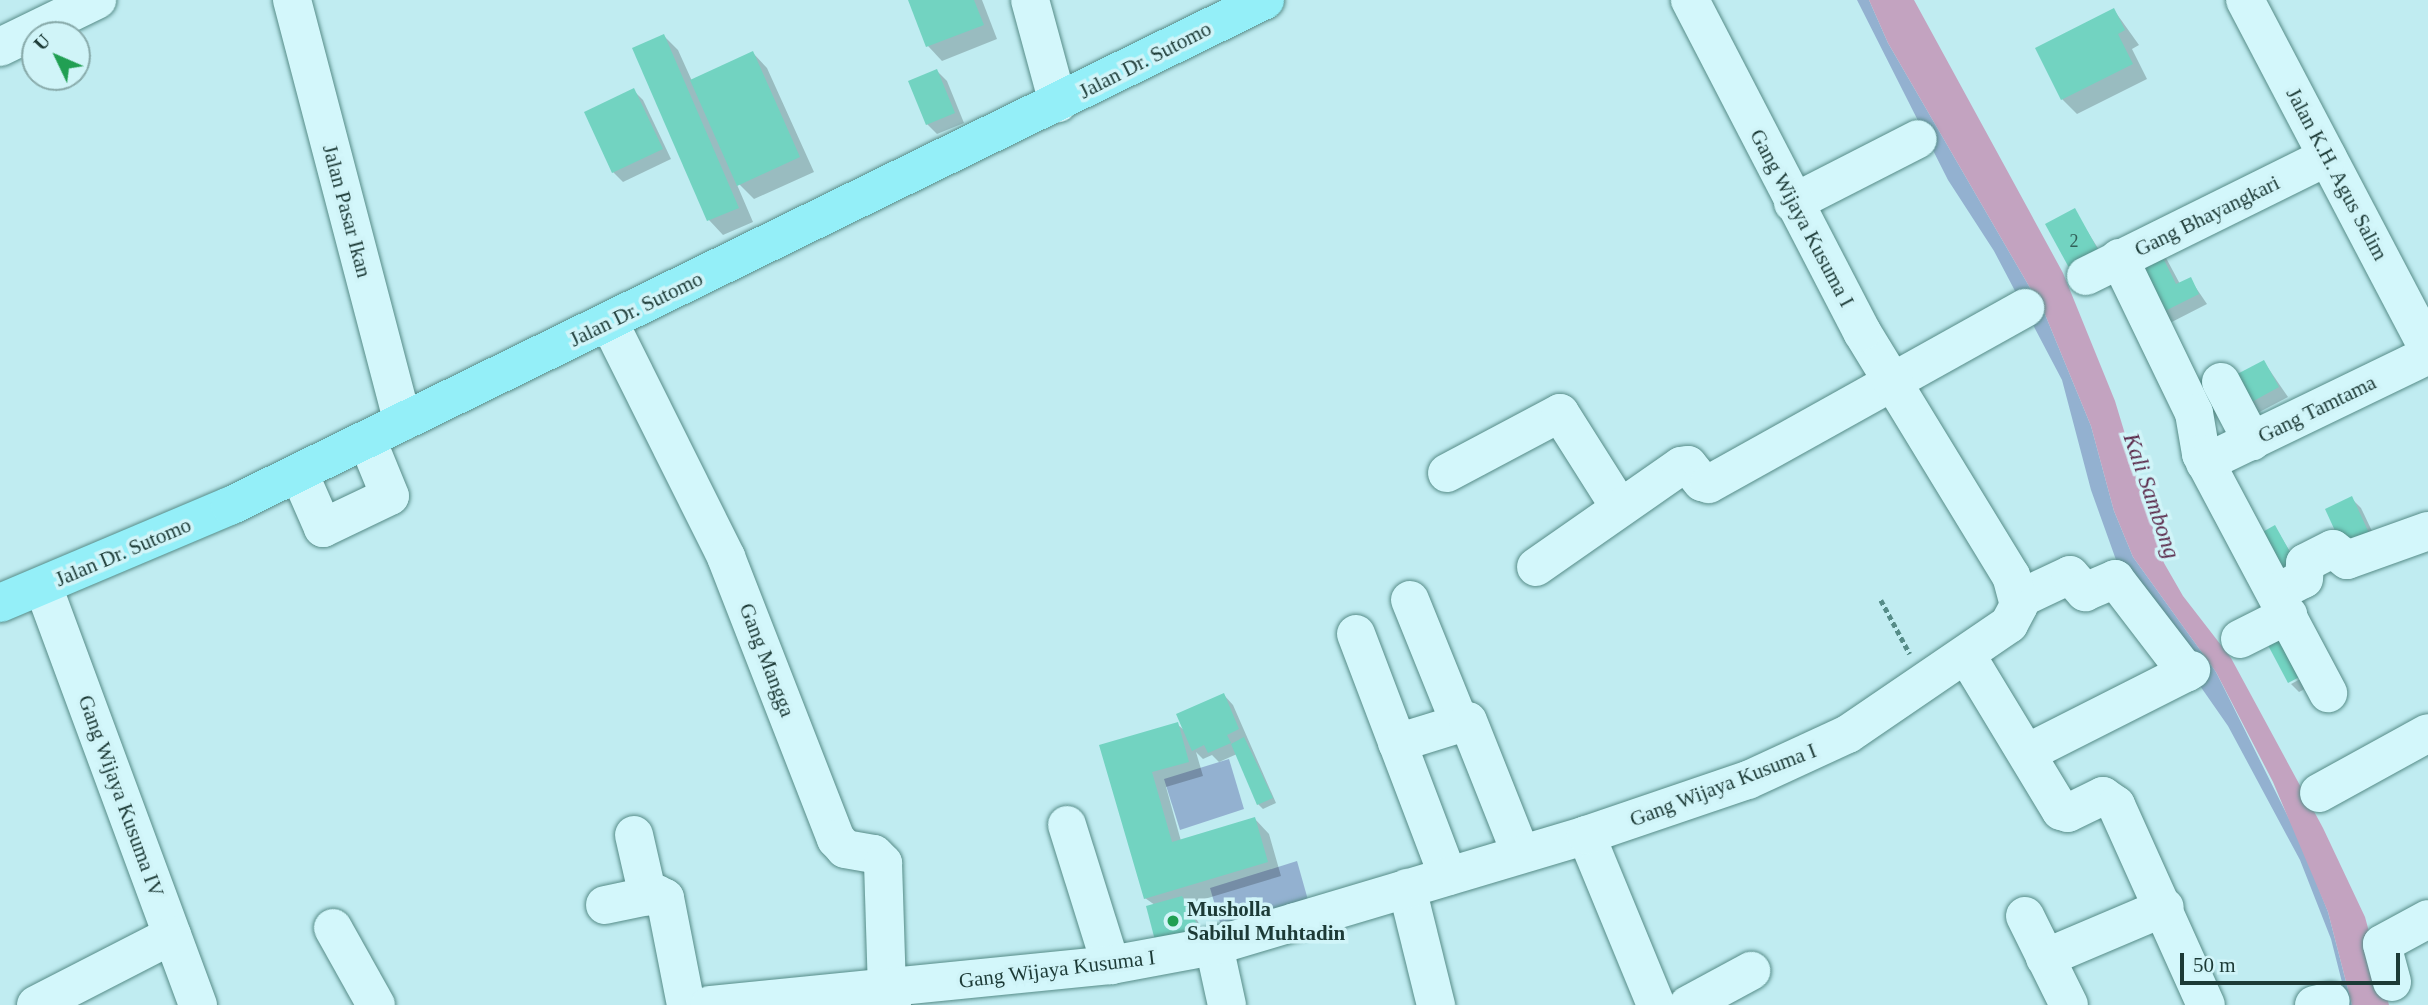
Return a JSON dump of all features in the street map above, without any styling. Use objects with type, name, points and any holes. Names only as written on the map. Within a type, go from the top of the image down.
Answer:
[{"type":"main road","name":"Jalan Dr. Sutomo","points":[[0,603],[299,473],[1265,0]]},
{"type":"street","points":[[0,47],[97,0]]},
{"type":"street","name":"Jalan Pasar Ikan","points":[[292,0],[403,422]]},
{"type":"street","points":[[1030,0],[1058,103]]},
{"type":"street","name":"Gang Wijaya Kusuma I","points":[[730,1004],[889,997],[1111,965],[1214,946],[1586,835],[1702,797],[1816,751],[1968,656],[2015,618],[2019,599],[2011,576],[1892,379],[1794,203],[1690,0]]},
{"type":"street","name":"Jalan K.H. Agus Salim","points":[[2245,0],[2428,349]]},
{"type":"street","points":[[1794,203],[1918,139]]},
{"type":"street","name":"Gang Bhayangkari","points":[[2086,275],[2327,157]]},
{"type":"street","points":[[2119,258],[2194,413],[2205,463],[2328,693]]},
{"type":"street","points":[[1536,567],[1685,464],[1709,484],[1892,379],[2025,308]]},
{"type":"street","name":"Gang Mangga","points":[[609,322],[726,557],[836,839],[845,849],[874,854],[883,863],[889,997]]},
{"type":"street","name":"Gang Tamtama","points":[[2205,463],[2428,355]]},
{"type":"street","points":[[2221,382],[2252,441]]},
{"type":"street","points":[[1447,473],[1560,413],[1620,508]]},
{"type":"street","points":[[299,473],[323,528],[390,496],[367,440]]},
{"type":"street","points":[[2240,639],[2282,604],[2304,579],[2305,564],[2333,549],[2347,560],[2428,531]]},
{"type":"street","points":[[2019,599],[2070,575],[2085,592],[2115,579],[2189,672],[2027,753]]},
{"type":"street","name":"Gang Wijaya Kusuma IV","points":[[43,586],[198,1005]]},
{"type":"street","points":[[1410,600],[1459,721]]},
{"type":"street","points":[[1356,634],[1448,876]]},
{"type":"street","points":[[1968,656],[2064,813],[2103,796],[2113,801],[2165,907],[2206,1005]]},
{"type":"street","points":[[1397,743],[1459,721],[1468,721],[1521,854]]},
{"type":"street","points":[[2319,793],[2428,733]]},
{"type":"street","points":[[1067,825],[1111,965]]},
{"type":"street","points":[[634,835],[648,896]]},
{"type":"street","points":[[1586,835],[1658,1003],[1751,971]]},
{"type":"street","points":[[1408,888],[1436,1005]]},
{"type":"street","points":[[605,905],[662,895],[666,900],[686,1005]]},
{"type":"street","points":[[2045,958],[2165,907]]},
{"type":"street","points":[[2025,916],[2065,1004]]},
{"type":"street","points":[[2392,982],[2382,944],[2428,919]]},
{"type":"street","points":[[333,928],[376,1005]]},
{"type":"street","points":[[36,1005],[172,935]]},
{"type":"street","points":[[1214,946],[1227,1005]]},
{"type":"path","points":[[1881,600],[1926,684]]},
{"type":"shaded area","points":[[1857,0],[1869,0],[1888,43],[2044,312],[2091,426],[2114,511],[2133,557],[2216,672],[2300,841],[2328,912],[2352,1005],[2332,1005],[2346,998],[2331,939],[2300,860],[2228,726],[2120,571],[2091,490],[2062,380],[1994,251],[1948,180]]},
{"type":"shaded area","points":[[1869,0],[1914,0],[2063,273],[2115,401],[2164,563],[2183,596],[2231,658],[2323,828],[2365,917],[2389,1005],[2352,1005],[2328,912],[2273,782],[2216,672],[2133,557],[2114,511],[2091,426],[2044,312],[1888,43]]},
{"type":"shaded area","points":[[1229,759],[1244,809],[1180,830],[1164,779]]},
{"type":"shaded area","points":[[1297,861],[1308,900],[1221,926],[1210,888]]},
{"type":"building","points":[[908,0],[974,0],[984,25],[926,47]]},
{"type":"building","points":[[2114,8],[2125,30],[2118,34],[2133,64],[2061,100],[2035,48]]},
{"type":"building","points":[[664,34],[739,208],[707,221],[632,48]]},
{"type":"building","points":[[753,51],[800,157],[737,186],[690,80]]},
{"type":"building","points":[[937,69],[955,113],[926,125],[908,81]]},
{"type":"building","points":[[634,88],[663,149],[612,173],[584,112]]},
{"type":"building","points":[[2075,208],[2103,259],[2073,275],[2045,224]]},
{"type":"building","points":[[2156,244],[2176,284],[2191,277],[2199,294],[2153,317],[2124,260]]},
{"type":"building","points":[[2264,360],[2279,387],[2239,409],[2224,381]]},
{"type":"building","points":[[2352,496],[2374,544],[2347,557],[2325,509]]},
{"type":"building","points":[[2275,525],[2302,574],[2278,587],[2252,538]]},
{"type":"building","points":[[2286,619],[2313,670],[2288,683],[2261,632]]},
{"type":"building","points":[[1224,693],[1239,729],[1227,735],[1231,743],[1208,753],[1204,745],[1192,751],[1176,714]]},
{"type":"building","points":[[1178,722],[1189,762],[1152,772],[1172,842],[1255,817],[1268,862],[1144,899],[1099,745]]},
{"type":"building","points":[[1244,737],[1273,798],[1257,805],[1231,744]]},
{"type":"building","name":"Musholla Sabilul Muhtadin","points":[[1182,896],[1203,935],[1157,948],[1146,906]]},
{"type":"place","name":"Musholla Sabilul Muhtadin","points":[[1173,921]]},
{"type":"water label","name":"Kali Sambong","points":[[2151,496]]}]
